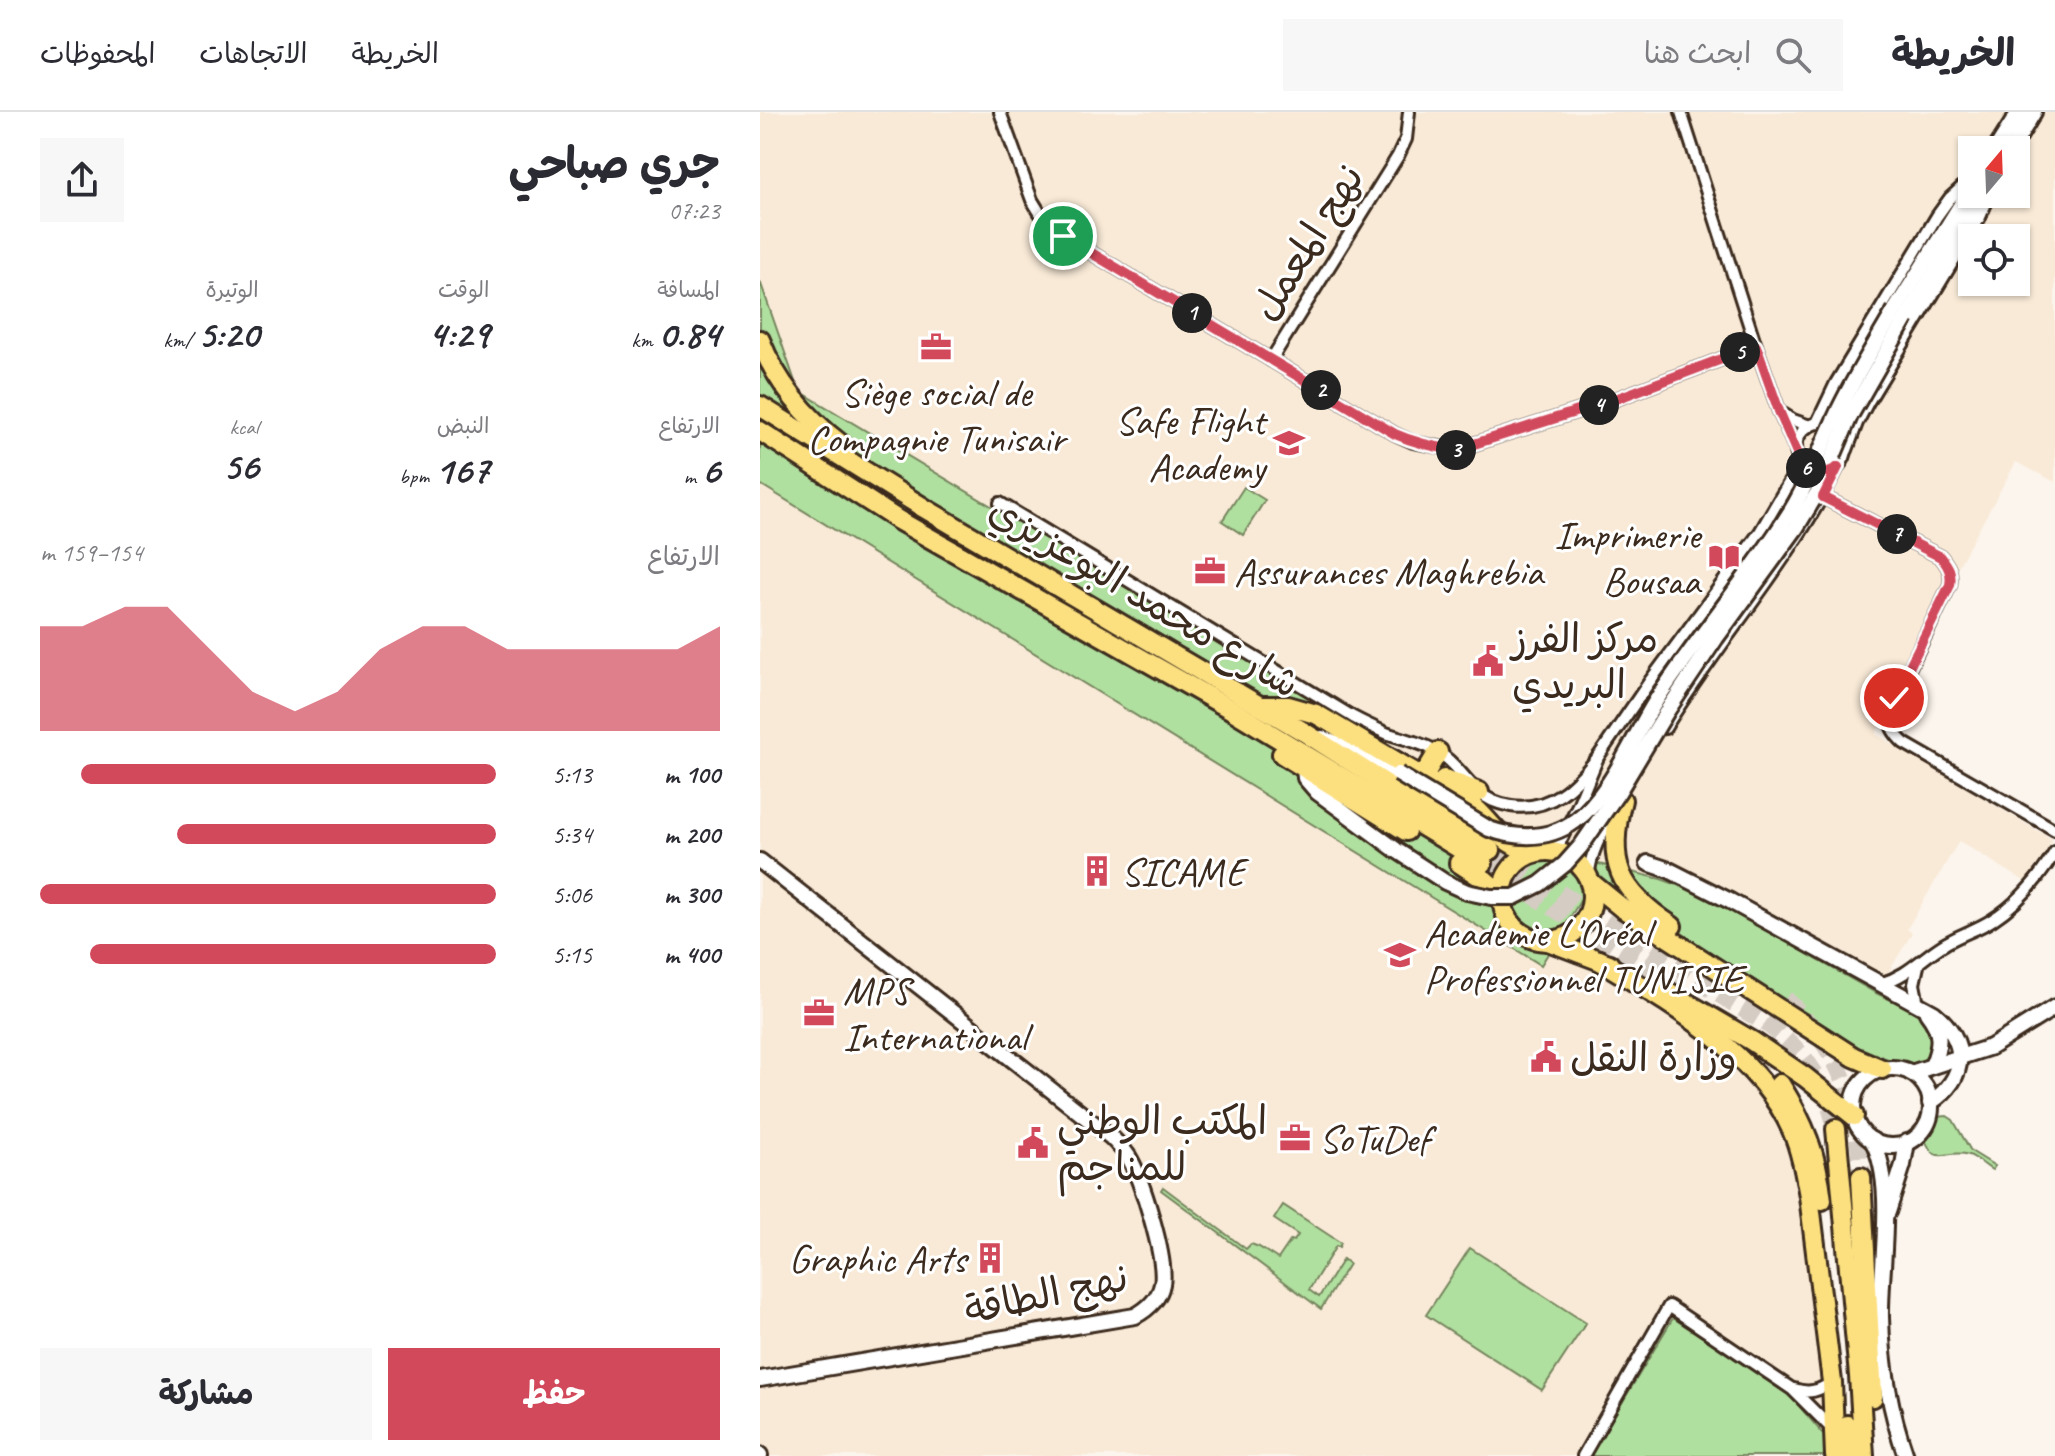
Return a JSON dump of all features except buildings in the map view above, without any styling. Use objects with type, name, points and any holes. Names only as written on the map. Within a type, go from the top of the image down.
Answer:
[{"type":"highway","points":[[760,340],[781,383],[801,409],[828,435],[924,508]]},
{"type":"highway","name":"شارع محمد البوعزيزي","points":[[760,406],[924,508],[1304,732],[1487,857],[898,520],[760,431]]},
{"type":"highway","points":[[760,446],[898,520]]},
{"type":"highway","points":[[1259,706],[1288,706],[1316,714],[1475,808],[1501,838],[1512,845],[1523,850],[1563,854],[1578,863],[1589,880],[1622,908],[1863,1062],[1882,1069]]},
{"type":"highway","name":"شارع محمد البوعزيزي","points":[[1232,710],[1269,745],[1304,769],[1476,873],[1502,895]]},
{"type":"highway","points":[[1424,778],[1438,752]]},
{"type":"highway","points":[[1424,778],[1444,779],[1479,792]]},
{"type":"highway","points":[[1622,800],[1616,829],[1616,858],[1634,896],[1656,915],[1785,999]]},
{"type":"highway","points":[[1536,852],[1526,856],[1506,876],[1503,907],[1515,928],[1536,940],[1548,941],[1650,981],[1805,1077],[1854,1116]]},
{"type":"highway","points":[[1548,941],[1568,936],[1584,922],[1592,903],[1589,880]]},
{"type":"highway","points":[[1599,960],[1672,1006],[1741,1058],[1782,1111],[1792,1131],[1809,1196],[1832,1382],[1835,1456]]},
{"type":"highway","points":[[1780,1084],[1804,1126],[1818,1172],[1843,1383],[1848,1456]]},
{"type":"highway","points":[[1836,1129],[1864,1456]]},
{"type":"highway","points":[[1861,1177],[1876,1456]]},
{"type":"street","points":[[1000,112],[1032,200],[1040,213],[1063,236],[1413,442],[1455,450],[1613,400],[1756,346]]},
{"type":"street","name":"نهج المعمل","points":[[1271,360],[1398,156],[1406,139],[1409,112]]},
{"type":"street","points":[[2004,136],[2019,112]]},
{"type":"street","points":[[2019,136],[2034,112]]},
{"type":"street","points":[[1684,113],[1756,346],[1799,457],[1806,468],[1818,473],[1838,467]]},
{"type":"street","points":[[1000,503],[1353,717],[1438,752],[1488,799],[1520,808],[1537,806],[1573,786],[1598,757],[1760,532],[1799,457],[1799,437],[1813,424],[1937,216],[1958,191]]},
{"type":"street","points":[[1304,769],[1305,778],[1317,792],[1396,850],[1445,882],[1467,892],[1491,897],[1514,897],[1540,884],[1565,864],[1619,791],[1667,711],[1796,528],[1819,490],[1850,416],[1901,314],[1960,208]]},
{"type":"street","points":[[1304,732],[1368,756],[1489,829],[1520,837],[1539,836],[1559,831],[1574,822],[1591,808],[1658,698],[1789,514],[1819,459],[1849,389],[1973,208]]},
{"type":"street","points":[[1589,880],[1590,860],[1596,843],[1682,701],[1791,549],[1823,497],[1868,402],[1984,208]]},
{"type":"street","points":[[1779,411],[1793,420],[1825,423],[1839,429],[1847,450]]},
{"type":"street","points":[[1823,497],[1941,557],[1951,574],[1950,585],[1889,710],[1889,722],[1894,734],[1904,743],[2055,830]]},
{"type":"street","points":[[1555,852],[1598,757]]},
{"type":"street","points":[[1880,984],[1907,973],[1942,945],[1991,920],[2017,901],[2055,852]]},
{"type":"street","name":"نهج الطاقة","points":[[760,861],[1111,1137],[1128,1156],[1138,1176],[1162,1255],[1163,1269],[1162,1285],[1156,1299],[1148,1309],[1135,1316],[760,1379]]},
{"type":"street","points":[[1648,863],[1669,870],[1730,901],[1934,1013],[1947,1024],[1956,1039],[1960,1056],[1953,1082],[1947,1091],[1930,1103]]},
{"type":"street","points":[[1919,964],[1914,984],[1918,1004],[1935,1024],[1939,1038],[1938,1052],[1932,1066]]},
{"type":"street","points":[[1911,1073],[1991,1047],[2055,1007]]},
{"type":"street","points":[[1872,1140],[1889,1145],[1907,1142],[1923,1130],[1930,1116],[1930,1103],[1925,1086],[1911,1073],[1902,1069],[1882,1069],[1858,1087],[1853,1106],[1858,1126],[1872,1140],[1883,1169],[1883,1348],[1889,1397],[1906,1456]]},
{"type":"street","points":[[1885,1220],[1900,1176],[1907,1142]]},
{"type":"street","points":[[1583,1456],[1669,1306],[1792,1389],[1835,1433]]},
{"type":"street","points":[[1792,1389],[1813,1392],[1832,1382]]},
{"type":"street","points":[[1899,1431],[1918,1456]]},
{"type":"shaded area","points":[[760,112],[2055,112],[2055,482],[2016,462],[1923,630],[1876,734],[2053,840],[2026,882],[1959,841],[1907,929],[1912,933],[1876,993],[1702,894],[1661,879],[1578,859],[1532,840],[1494,818],[1434,772],[798,390],[760,281]]},
{"type":"shaded area","points":[[760,455],[854,506],[1672,999],[1796,1125],[1842,1456],[760,1456]]},
{"type":"green space","points":[[760,281],[798,390],[1434,772],[1494,818],[1531,840],[1578,859],[1661,879],[1702,894],[1876,993],[1921,1014],[1937,1036],[1930,1055],[1917,1065],[1858,1050],[1588,888],[1541,965],[760,484]]},
{"type":"green space","points":[[1244,487],[1265,500],[1243,535],[1222,521]]},
{"type":"green space","points":[[1947,1116],[1953,1120],[1971,1151],[1995,1166],[1992,1170],[1969,1155],[1937,1155],[1928,1147],[1924,1137],[1937,1117]]},
{"type":"green space","points":[[1163,1187],[1246,1249],[1251,1244],[1278,1259],[1291,1240],[1294,1241],[1298,1235],[1274,1219],[1283,1205],[1341,1243],[1339,1247],[1336,1246],[1309,1290],[1319,1297],[1343,1259],[1349,1264],[1321,1309],[1161,1190]]},
{"type":"green space","points":[[1470,1248],[1586,1323],[1542,1390],[1426,1315]]},
{"type":"green space","points":[[1673,1318],[1787,1392],[1842,1456],[1590,1456]]},
{"type":"tunnel","points":[[1491,850],[1783,1036],[1821,1084],[1836,1129]]},
{"type":"tunnel","points":[[1483,863],[1684,995]]},
{"type":"tunnel","points":[[1785,999],[1820,1038],[1843,1079],[1856,1125],[1861,1177]]},
{"type":"tunnel","points":[[1736,1036],[1780,1084]]},
{"type":"place","name":"Siège social de Compagnie Tunisair","points":[[936,347]]},
{"type":"place","name":"Safe Flight Academy","points":[[1289,443]]},
{"type":"place","name":"Imprimerie Bousaa","points":[[1724,557]]},
{"type":"place","name":"Assurances Maghrebia","points":[[1210,571]]},
{"type":"place","name":"مركز الفرز البريدي","points":[[1488,661]]},
{"type":"place","name":"SICAME","points":[[1097,871]]},
{"type":"place","name":"Academie L'Oréal Professionnel TUNISIE","points":[[1400,955]]},
{"type":"place","name":"MPS International","points":[[819,1013]]},
{"type":"place","name":"وزارة النقل","points":[[1546,1057]]},
{"type":"place","name":"SoTuDef","points":[[1295,1138]]},
{"type":"place","name":"المكتب الوطني للمناجم","points":[[1033,1143]]},
{"type":"place","name":"Graphic Arts","points":[[990,1258]]},
{"type":"route","points":[[1063,236],[1395,434],[1436,448],[1455,450],[1613,400],[1756,346],[1798,458],[1806,468],[1818,473],[1838,467],[1823,497],[1941,557],[1948,565],[1950,585],[1894,698]]}]
